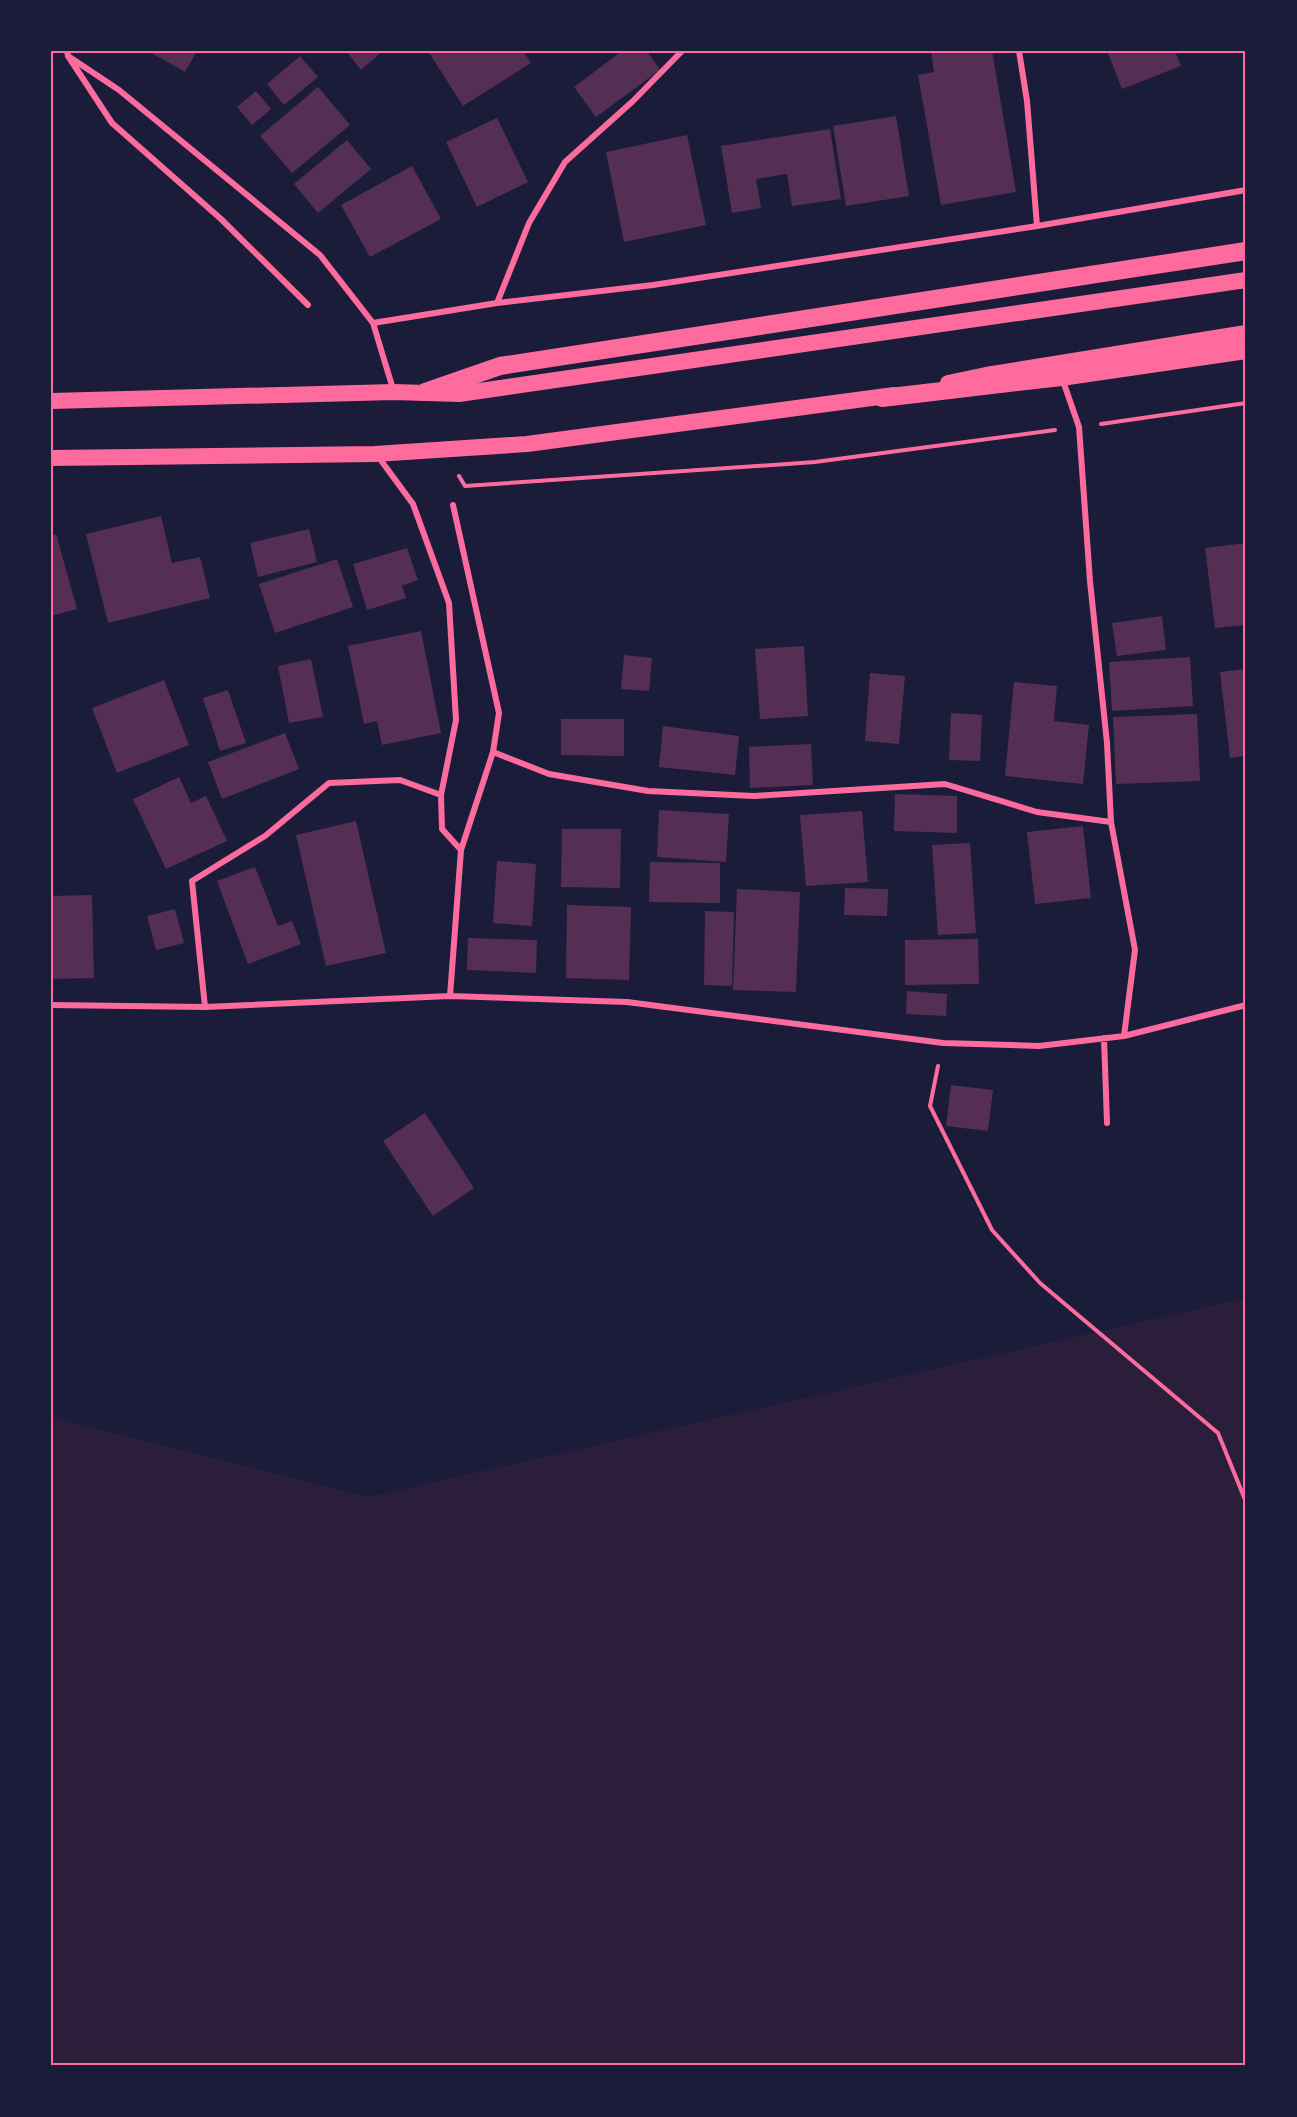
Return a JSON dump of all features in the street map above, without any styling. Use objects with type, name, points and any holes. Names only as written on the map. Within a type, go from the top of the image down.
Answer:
[{"type":"highway","points":[[425,392],[500,366],[1246,251]]},
{"type":"highway","points":[[51,400],[394,392],[459,394],[1246,280]]},
{"type":"highway","points":[[882,398],[986,375],[1246,333]]},
{"type":"highway","points":[[51,458],[375,454],[527,444],[1246,350]]},
{"type":"street","points":[[497,303],[529,223],[565,162],[633,101],[682,51]]},
{"type":"street","points":[[1018,51],[1027,101],[1037,226]]},
{"type":"street","points":[[68,54],[112,123],[221,219],[308,304]]},
{"type":"street","points":[[68,54],[119,90],[320,255],[373,323],[394,392]]},
{"type":"street","points":[[373,323],[497,303],[653,285],[1037,226],[1246,190]]},
{"type":"street","points":[[1061,376],[1079,427],[1090,581],[1107,743],[1111,822],[1135,950],[1124,1036]]},
{"type":"street","points":[[375,454],[413,504],[449,603],[456,720],[441,795],[442,829],[461,850]]},
{"type":"street","points":[[450,996],[461,850],[493,752],[498,713],[453,505]]},
{"type":"street","points":[[493,752],[549,774],[648,792],[754,796],[945,784],[1037,813],[1111,822]]},
{"type":"street","points":[[205,1007],[192,881],[265,836],[329,783],[400,780],[441,795]]},
{"type":"street","points":[[51,1005],[205,1007],[450,996],[627,1002],[943,1043],[1039,1046],[1124,1036],[1246,1005]]},
{"type":"street","points":[[1104,1038],[1107,1124]]},
{"type":"path","points":[[441,450],[465,486],[815,462],[1246,403]]},
{"type":"path","points":[[943,1043],[930,1106],[992,1230],[1040,1283],[1218,1433],[1246,1502]]},
{"type":"shaded area","points":[[1246,1298],[1246,2066],[51,2066],[51,1417],[368,1497]]},
{"type":"building","points":[[148,51],[197,51],[185,72]]},
{"type":"building","points":[[346,51],[383,51],[361,70]]},
{"type":"building","points":[[428,51],[523,51],[531,63],[463,106]]},
{"type":"building","points":[[622,51],[647,51],[660,70],[596,117],[574,87]]},
{"type":"building","points":[[931,51],[992,51],[1016,192],[941,205],[918,75],[934,72]]},
{"type":"building","points":[[1107,51],[1175,51],[1181,66],[1122,89]]},
{"type":"building","points":[[300,56],[318,77],[284,105],[267,84]]},
{"type":"building","points":[[318,87],[350,125],[292,173],[260,136]]},
{"type":"building","points":[[256,91],[271,109],[252,125],[237,107]]},
{"type":"building","points":[[896,116],[909,196],[846,206],[833,126]]},
{"type":"building","points":[[497,118],[528,182],[477,207],[446,142]]},
{"type":"building","points":[[830,129],[841,199],[792,206],[787,174],[756,179],[761,208],[732,213],[721,146]]},
{"type":"building","points":[[687,135],[706,225],[624,242],[606,152]]},
{"type":"building","points":[[347,140],[371,169],[318,213],[294,184]]},
{"type":"building","points":[[412,166],[441,219],[370,257],[341,205]]},
{"type":"building","points":[[161,516],[172,563],[200,557],[210,598],[108,623],[86,534]]},
{"type":"building","points":[[309,529],[317,562],[258,577],[250,543]]},
{"type":"building","points":[[56,534],[77,609],[51,616],[51,536]]},
{"type":"building","points":[[1246,543],[1246,625],[1215,628],[1205,548]]},
{"type":"building","points":[[407,548],[418,580],[402,586],[406,598],[367,610],[353,564]]},
{"type":"building","points":[[337,559],[353,607],[275,633],[259,584]]},
{"type":"building","points":[[1162,616],[1166,650],[1117,656],[1112,623]]},
{"type":"building","points":[[421,631],[441,733],[382,745],[377,721],[364,724],[348,646]]},
{"type":"building","points":[[804,646],[808,716],[760,719],[755,649]]},
{"type":"building","points":[[624,655],[652,658],[649,691],[621,689]]},
{"type":"building","points":[[1190,657],[1193,706],[1112,711],[1109,662]]},
{"type":"building","points":[[311,659],[323,717],[289,723],[278,666]]},
{"type":"building","points":[[1246,669],[1246,756],[1230,758],[1220,672]]},
{"type":"building","points":[[870,673],[905,676],[899,744],[865,741]]},
{"type":"building","points":[[164,680],[189,745],[117,773],[92,708]]},
{"type":"building","points":[[1014,682],[1057,686],[1054,721],[1089,725],[1083,784],[1005,776]]},
{"type":"building","points":[[228,690],[246,743],[220,751],[203,698]]},
{"type":"building","points":[[951,713],[982,715],[980,761],[949,760]]},
{"type":"building","points":[[1197,714],[1200,781],[1116,784],[1113,717]]},
{"type":"building","points":[[561,719],[624,719],[624,756],[561,755]]},
{"type":"building","points":[[663,726],[739,736],[735,775],[659,767]]},
{"type":"building","points":[[285,733],[299,769],[222,799],[208,762]]},
{"type":"building","points":[[811,744],[813,785],[750,788],[749,747]]},
{"type":"building","points":[[179,777],[191,803],[206,796],[227,841],[166,869],[133,799]]},
{"type":"building","points":[[895,794],[957,796],[957,833],[894,831]]},
{"type":"building","points":[[659,810],[729,814],[726,862],[657,857]]},
{"type":"building","points":[[862,811],[868,882],[806,886],[800,815]]},
{"type":"building","points":[[356,821],[386,953],[326,966],[296,835]]},
{"type":"building","points":[[1083,826],[1091,898],[1035,904],[1027,832]]},
{"type":"building","points":[[562,829],[621,829],[620,888],[561,887]]},
{"type":"building","points":[[970,843],[976,933],[938,935],[932,845]]},
{"type":"building","points":[[497,861],[536,864],[532,926],[493,923]]},
{"type":"building","points":[[650,862],[720,863],[720,903],[649,902]]},
{"type":"building","points":[[255,867],[278,926],[292,921],[301,944],[248,964],[217,881]]},
{"type":"building","points":[[845,888],[888,889],[887,916],[844,915]]},
{"type":"building","points":[[737,889],[800,892],[796,992],[733,990]]},
{"type":"building","points":[[92,895],[94,978],[51,979],[51,896]]},
{"type":"building","points":[[567,905],[631,907],[629,980],[566,978]]},
{"type":"building","points":[[175,909],[184,943],[156,950],[147,916]]},
{"type":"building","points":[[705,911],[734,912],[732,986],[704,985]]},
{"type":"building","points":[[468,938],[537,940],[536,973],[467,970]]},
{"type":"building","points":[[978,939],[979,984],[905,985],[905,940]]},
{"type":"building","points":[[907,991],[947,994],[946,1016],[906,1014]]},
{"type":"building","points":[[951,1085],[993,1090],[988,1131],[946,1126]]},
{"type":"building","points":[[425,1113],[474,1188],[433,1216],[383,1141]]}]
